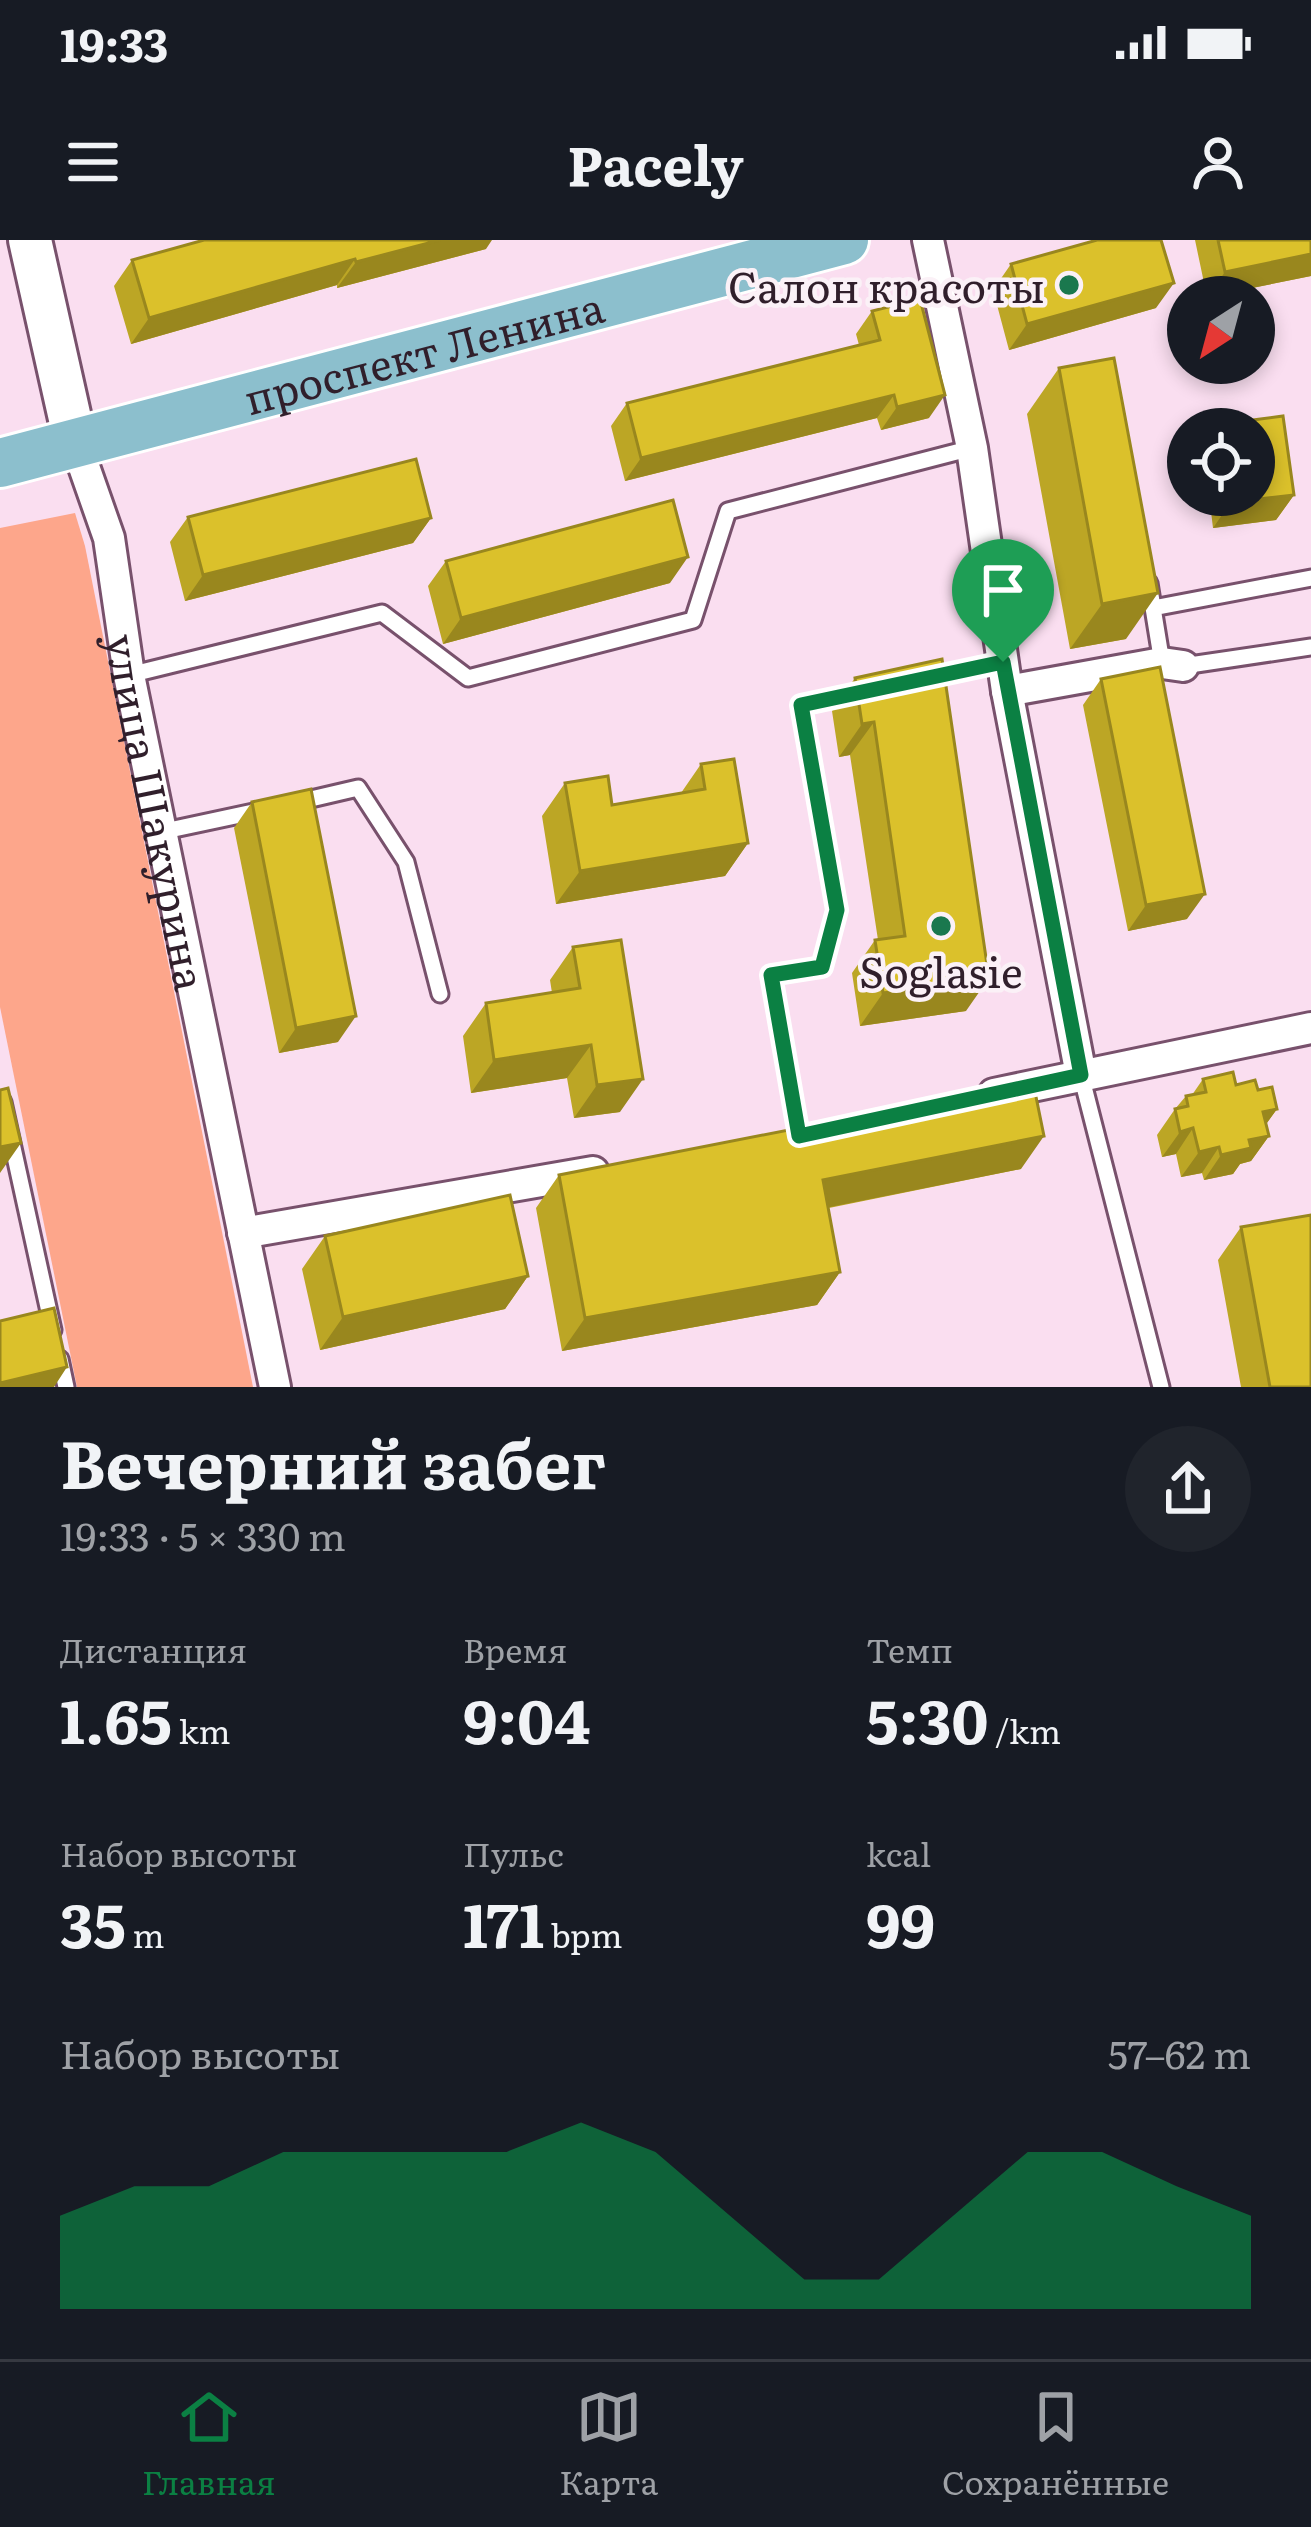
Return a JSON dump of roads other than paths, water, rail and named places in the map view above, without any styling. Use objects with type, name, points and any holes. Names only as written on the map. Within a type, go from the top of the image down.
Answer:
[{"type":"main road","name":"улица Шакурина","points":[[31,240],[75,441]]},
{"type":"main road","name":"проспект Ленина","points":[[0,463],[844,240]]},
{"type":"street","points":[[928,240],[972,448],[1005,676],[1081,1075]]},
{"type":"street","name":"улица Шакурина","points":[[75,441],[109,538],[129,675],[275,1387]]},
{"type":"street","points":[[1005,676],[1172,665]]},
{"type":"street","points":[[973,1098],[1311,1028]]},
{"type":"street","points":[[243,1233],[614,1168]]},
{"type":"lane","points":[[129,675],[382,613],[468,677],[694,620],[728,511],[972,448]]},
{"type":"lane","points":[[1147,566],[1153,608],[1172,665],[1311,647]]},
{"type":"lane","points":[[1153,608],[1311,578]]},
{"type":"lane","points":[[913,681],[1005,676]]},
{"type":"lane","points":[[799,1136],[771,975],[822,967],[837,910],[801,705],[868,690]]},
{"type":"lane","points":[[160,832],[358,788],[406,862],[440,994]]},
{"type":"lane","points":[[1081,1075],[1161,1387]]},
{"type":"lane","points":[[0,1100],[66,1387]]},
{"type":"place","name":"Салон красоты","points":[[1069,285]]},
{"type":"place","name":"Soglasie","points":[[941,926]]}]
